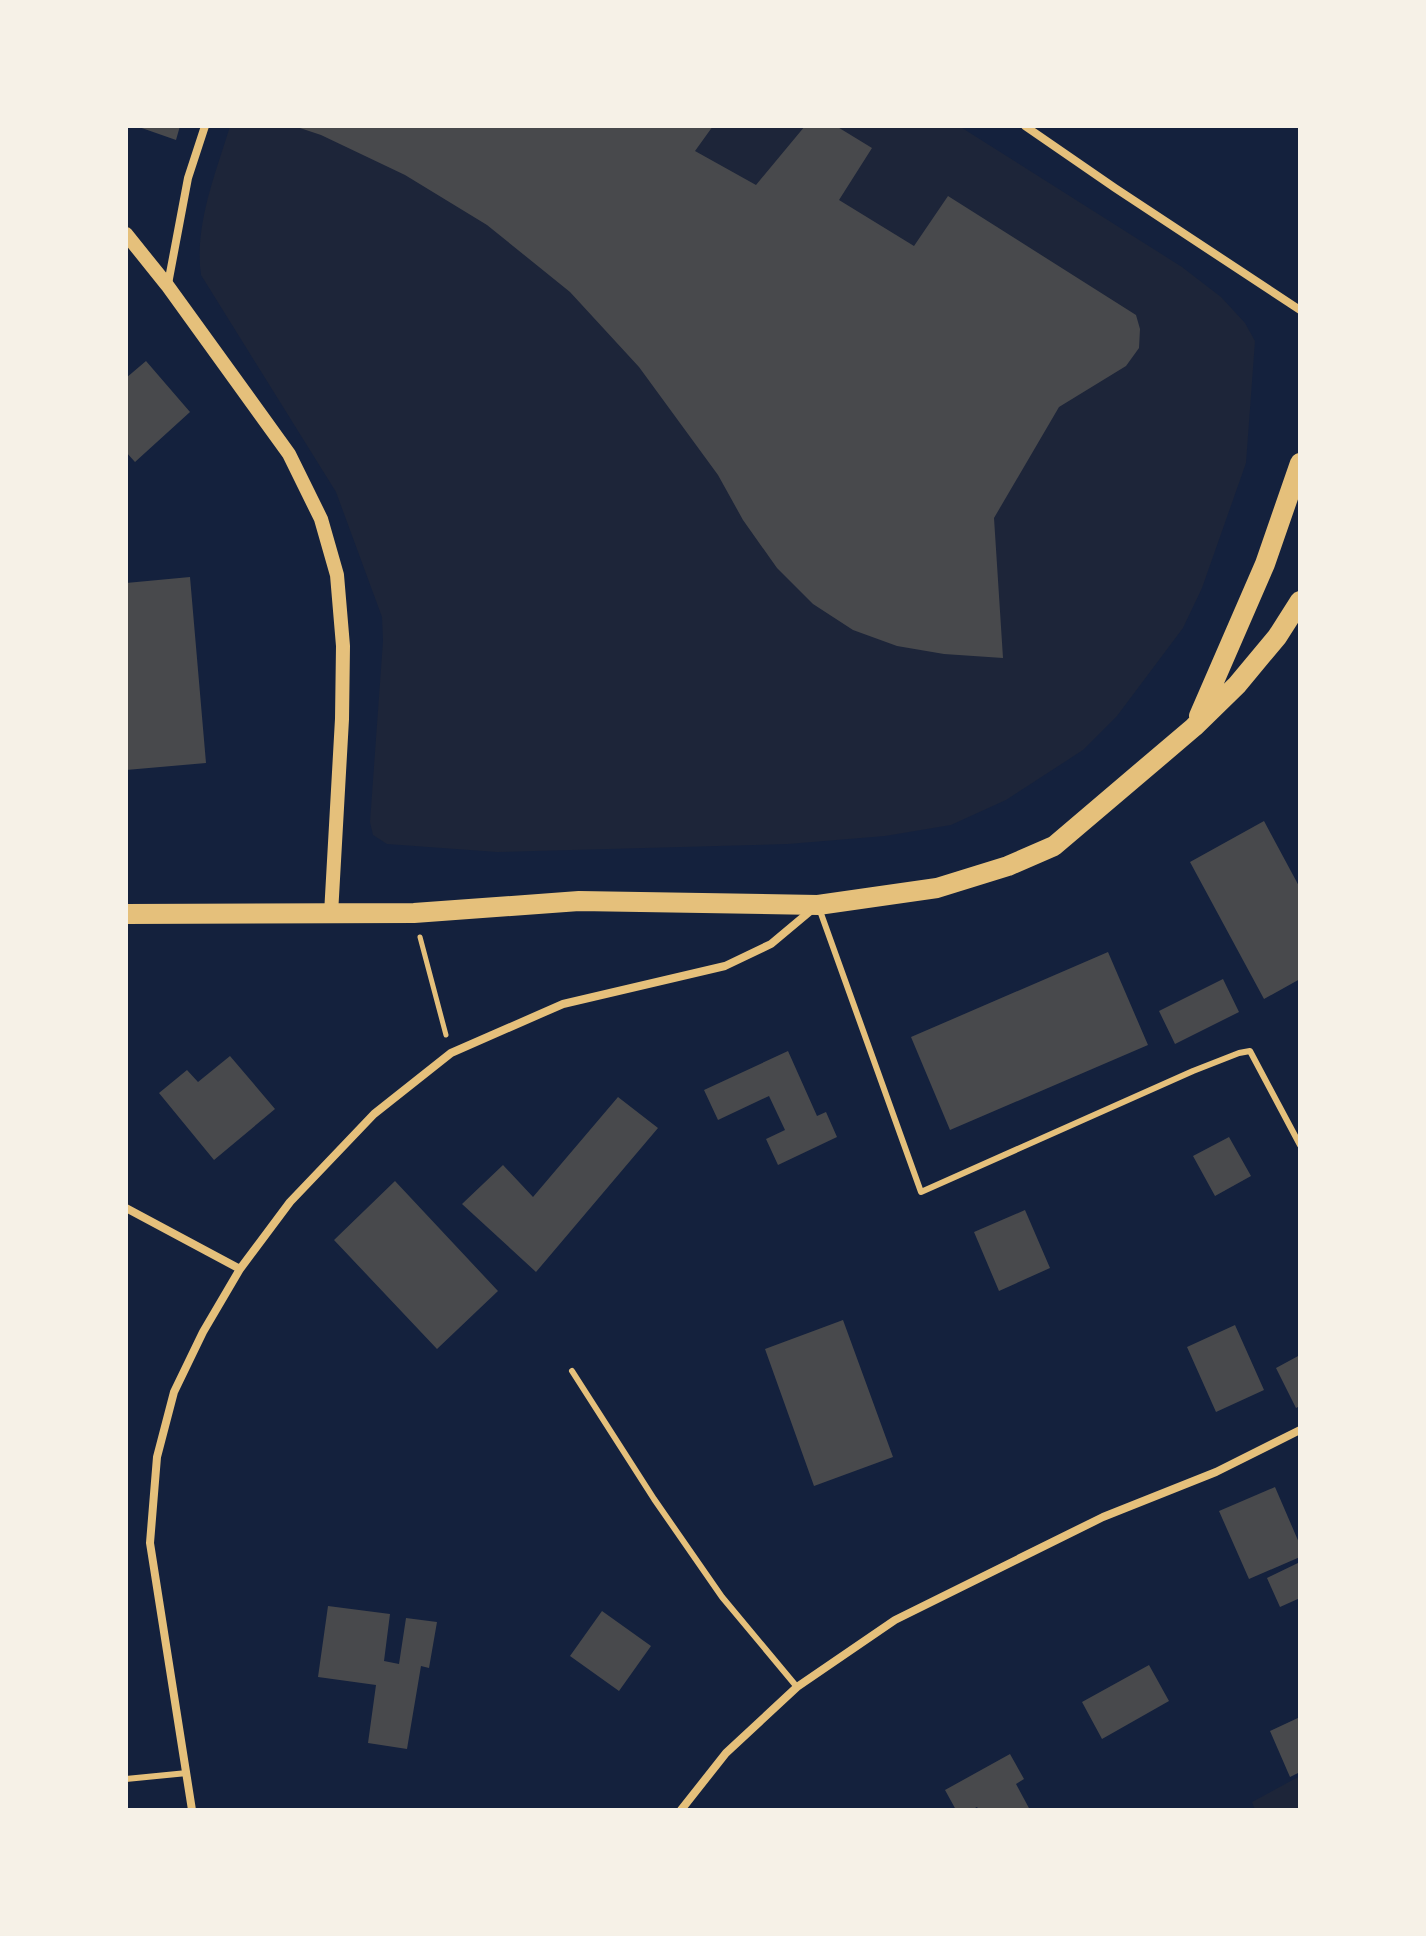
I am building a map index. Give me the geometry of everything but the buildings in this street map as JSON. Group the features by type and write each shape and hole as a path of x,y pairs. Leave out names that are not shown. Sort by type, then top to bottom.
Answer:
{"main road":[{"path":"1194,727 1265,564 1300,463"},
{"path":"126,914 414,913 579,901 818,905 937,888 1008,866 1054,846 1194,727 1237,685 1277,637 1300,601"}],"street":[{"path":"167,285 188,178 205,126"},
{"path":"1025,126 1300,310"},
{"path":"126,234 167,285 289,454 321,519 337,575 343,646 331,914"},
{"path":"192,1810 150,1543 157,1457 174,1392 203,1332 240,1269 290,1202 374,1114 451,1053 563,1004 725,966 771,944 818,905"},
{"path":"126,1208 240,1269"},
{"path":"681,1810 726,1753 797,1687 895,1620 1103,1517 1216,1472 1300,1430"}],"lane":[{"path":"818,905 921,1192 1193,1071 1250,1051 1300,1145"},
{"path":"572,1371 654,1499 722,1597 797,1687"},
{"path":"126,1779 187,1773"}],"path":[{"path":"414,913 451,1053"}],"shaded area":[{"path":"230,126 959,126 1182,267 1221,297 1245,323 1255,341 1246,463 1202,588 1183,628 1117,716 1083,750 1006,800 951,825 885,836 788,844 497,852 387,844 373,835 370,822 383,641 382,617 336,492 201,275 203,218"},
{"path":"1300,1776 1300,1810 1255,1810 1252,1802"}]}
